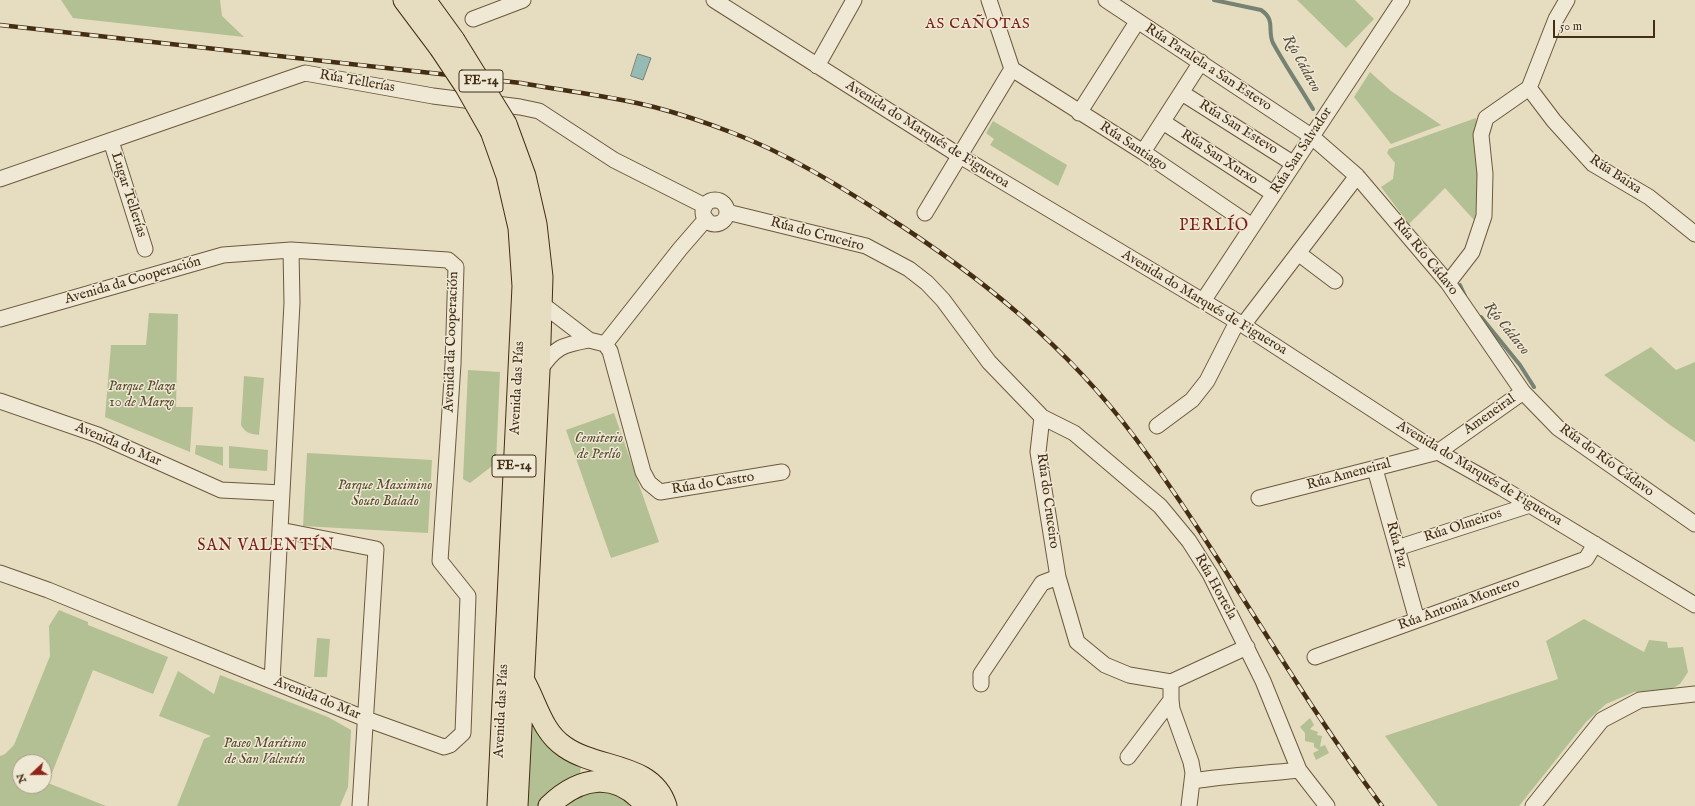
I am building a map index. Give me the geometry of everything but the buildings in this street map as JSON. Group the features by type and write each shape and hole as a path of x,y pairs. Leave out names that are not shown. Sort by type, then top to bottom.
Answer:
{"highway":[{"name":"Avenida das Pías","path":"404,0 447,44"},
{"name":"Avenida das Pías","path":"425,0 447,44 499,127 525,176 536,224 542,277 539,371 516,806"},
{"name":"Avenida das Pías","path":"498,806 523,286 519,228 507,176 499,127"},
{"path":"523,679 533,696 540,716 551,735 566,748 588,758 638,774 653,783 663,797 666,806"},
{"path":"493,806 499,772"},
{"path":"549,806 561,794 584,783 606,780 622,786 637,795 646,806"}],"street":[{"path":"473,19 523,0"},
{"name":"Avenida do Marqués de Figueroa","path":"714,0 960,156 1240,323 1438,452 1530,505 1695,605"},
{"path":"817,66 854,0"},
{"path":"925,213 1012,69 989,0"},
{"name":"Rúa Paralela a San Estevo","path":"1106,0 1311,136"},
{"name":"Rúa San Salvador","path":"1203,301 1401,0"},
{"path":"1448,283 1472,252 1484,216 1485,174 1481,135 1486,118 1529,88 1556,19 1567,0"},
{"path":"1079,112 1137,22"},
{"path":"1143,152 1201,62"},
{"name":"Rúa Santiago","path":"1012,69 1143,152 1252,226"},
{"name":"Rúa Tellerías","path":"0,179 305,73 433,96 520,106 539,111 614,160 705,213"},
{"name":"Rúa Baixa","path":"1529,88 1554,121 1594,164 1649,197 1695,234"},
{"name":"Rúa San Estevo","path":"1182,93 1294,164"},
{"name":"Rúa San Xurxo","path":"1163,122 1274,194"},
{"name":"Rúa Río Cádavo","path":"1311,136 1357,176 1448,283 1523,392"},
{"name":"Lugar Tellerías","path":"110,141 146,249"},
{"path":"1157,426 1192,400 1207,381 1240,323 1298,253 1357,176"},
{"name":"Rúa do Cruceiro","path":"705,213 712,223 720,223 725,219 727,212 866,246 909,269 927,283 943,300 989,362 1042,417 1038,452 1058,577 1077,642 1105,665 1129,675 1171,682"},
{"path":"539,371 550,355 559,348 568,344 589,340 606,344 680,249 705,213"},
{"path":"272,681 292,303 291,250"},
{"name":"Avenida da Cooperación","path":"0,319 223,255 291,250 448,260 456,267 454,358 440,561"},
{"path":"1298,253 1335,281"},
{"path":"542,304 589,340"},
{"name":"Rúa do Castro","path":"606,344 613,358 643,472 649,483 660,492 782,472"},
{"name":"Ameneiral","path":"1438,452 1523,392"},
{"name":"Rúa do Río Cádavo","path":"1523,392 1558,428 1695,524"},
{"name":"Avenida do Mar","path":"0,401 98,435 221,490 282,493"},
{"name":"Rúa Hortela","path":"1042,417 1074,434 1160,506 1189,541 1210,574 1247,647 1263,681 1299,770 1327,806"},
{"name":"Rúa Ameneiral","path":"1259,498 1438,452"},
{"name":"Rúa Paz","path":"1375,469 1417,620"},
{"name":"Rúa Olmeiros","path":"1397,548 1530,505"},
{"path":"280,530 376,549 366,719 359,805"},
{"name":"Rúa Antonia Montero","path":"1315,657 1586,559 1595,544"},
{"name":"Avenida do Mar","path":"0,573 48,590 366,719 444,747 450,745 463,733 468,596 440,561"},
{"path":"981,684 981,674 1042,583 1058,577"},
{"path":"1189,806 1193,781 1191,762 1172,709 1171,682 1247,647"},
{"path":"1533,806 1602,720 1640,700 1695,694"},
{"path":"1128,757 1171,700"},
{"path":"1193,781 1217,777 1299,770"}],"green space":[{"path":"61,0 220,0 222,16 244,37 73,18"},
{"path":"1297,0 1355,0 1374,19 1346,48"},
{"path":"1370,72 1391,91 1441,125 1391,144 1354,97"},
{"path":"1476,118 1480,196 1474,220 1445,188 1409,224 1381,187 1393,179 1395,163 1387,153 1389,149"},
{"path":"993,121 1067,165 1058,186 990,145 994,139 986,133"},
{"name":"Parque Plaza 10 de Marzo","path":"149,313 178,314 176,407 193,407 190,452 105,417 111,345 146,345"},
{"path":"1651,347 1676,370 1695,362 1695,442 1604,375"},
{"path":"468,370 500,372 496,463 470,483 463,479"},
{"path":"244,376 264,378 259,435 248,433 241,425"},
{"name":"Cemiterio de Perlío","path":"614,413 659,542 611,558 566,430"},
{"path":"196,445 223,447 223,466 195,454"},
{"path":"229,446 268,450 267,471 229,468"},
{"name":"Parque Maximino Souto Balado","path":"307,453 432,460 428,533 303,526"},
{"path":"59,610 88,622 88,625 168,657 153,694 93,670 52,773 52,754 12,754 12,794 52,794 52,785 106,806 0,806 0,756 5,754 14,745 50,656 49,626"},
{"path":"1584,619 1644,652 1649,640 1667,642 1668,648 1683,647 1688,672 1680,684 1669,690 1634,692 1606,704 1586,722 1519,806 1438,806 1385,736 1558,679 1546,641"},
{"path":"317,638 330,639 327,677 314,677"},
{"name":"Paseo Marítimo de San Valentín","path":"178,671 214,694 220,675 328,717 351,730 348,787 340,806 177,806 204,739 211,736 159,716"},
{"path":"1310,718 1314,725 1310,729 1318,732 1317,735 1322,736 1320,747 1325,745 1329,753 1316,760 1313,753 1319,750 1314,747 1314,743 1305,741 1305,733 1300,727"},
{"path":"530,722 534,722 581,766 580,775 539,806 525,806"},
{"path":"607,789 636,806 563,806 585,792"}],"water":[{"path":"638,54 651,58 643,80 631,76"}],"waterway":[{"name":"Río Cádavo","path":"1214,0 1261,10 1266,14 1270,21 1271,38 1273,43 1313,109"},
{"name":"Río Cádavo","path":"1460,285 1465,296"},
{"name":"Río Cádavo","path":"1481,317 1520,365 1534,387"}],"railway":[{"path":"0,25 521,83 605,97 654,107 704,122 752,141 810,169 883,214 954,262 1020,315 1081,373 1136,439 1168,484 1318,716 1382,806"}],"district":[{"name":"AS CAÑOTAS","path":"978,25"},
{"name":"PERLÍO","path":"1214,227"},
{"name":"SAN VALENTÍN","path":"266,547"}]}
